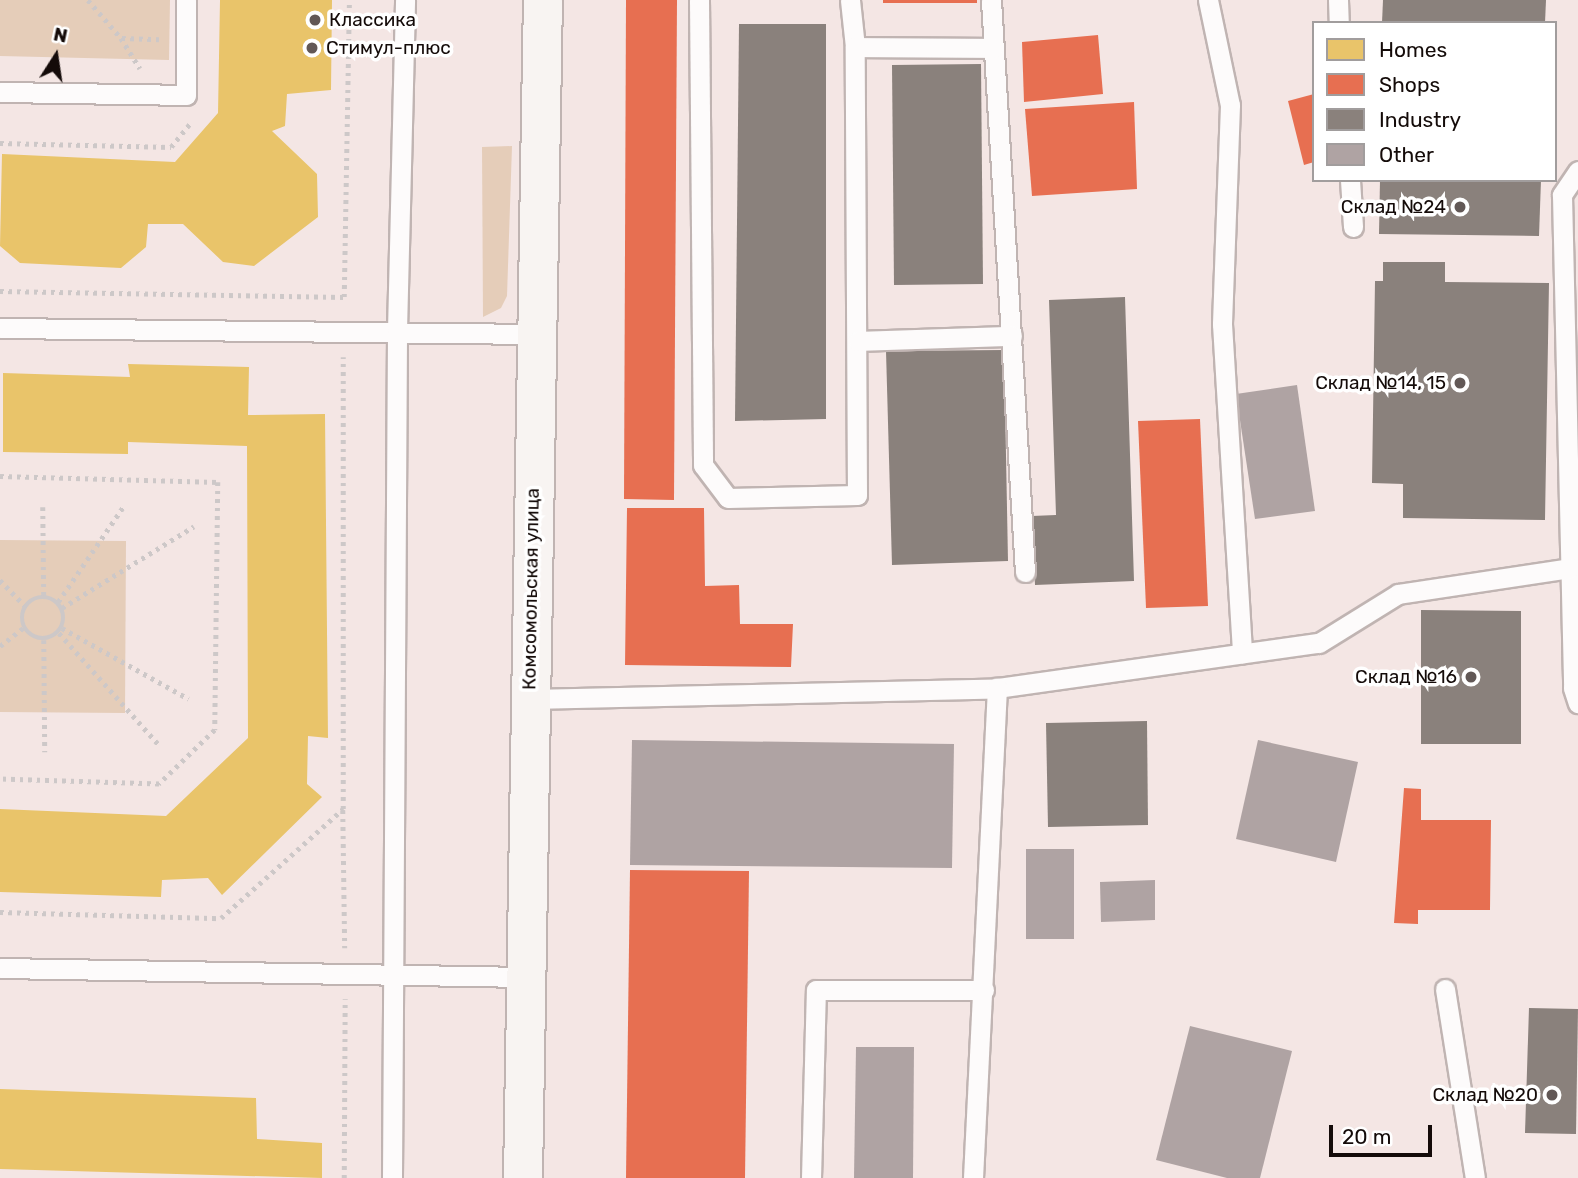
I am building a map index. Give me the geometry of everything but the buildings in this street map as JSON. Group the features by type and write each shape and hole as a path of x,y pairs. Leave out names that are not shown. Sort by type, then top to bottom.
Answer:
{"main road":[{"name":"Комсомольская улица","path":"523,1178 524,977 543,0"}],"lane":[{"path":"0,92 186,95 186,0"},
{"path":"392,1178 397,330 405,0"},
{"path":"699,0 703,466 728,498 856,495 858,341 855,47 850,0"},
{"path":"991,0 1025,572"},
{"path":"1208,0 1230,105 1222,324 1242,653"},
{"path":"1338,0 1339,21"},
{"path":"855,47 993,48"},
{"path":"1578,171 1562,195 1573,688 1578,703"},
{"path":"1350,182 1353,227"},
{"path":"0,328 397,330 536,334"},
{"path":"858,341 1012,336"},
{"path":"529,699 997,688 1319,643 1398,594 1570,568"},
{"path":"973,1178 997,688"},
{"path":"0,968 524,977"},
{"path":"1445,989 1475,1178"},
{"path":"811,1178 816,990 984,990"}],"path":[{"path":"88,0 121,38 155,95"},
{"path":"0,291 344,297 349,0"},
{"path":"121,38 186,40"},
{"path":"329,352 343,353 344,1178"},
{"path":"0,477 218,482 215,730 159,784 0,779"},
{"path":"43,507 44,597"},
{"path":"58,602 123,507"},
{"path":"62,608 194,526"},
{"path":"0,580 26,607 24,627 32,637 44,640 59,634 62,628 62,608 58,602 44,597 26,607"},
{"path":"0,646 24,627"},
{"path":"62,628 189,699"},
{"path":"59,634 160,746"},
{"path":"44,640 45,752"},
{"path":"0,912 221,918 343,809"}],"shaded area":[{"path":"0,0 170,0 169,60 0,56"},
{"path":"512,146 507,296 501,308 483,317 482,147"},
{"path":"0,540 126,541 125,713 0,712"}],"place":[{"name":"Классика","path":"315,20"},
{"name":"Стимул-плюс","path":"312,48"},
{"name":"Склад №24","path":"1460,207"},
{"name":"Склад №14, 15","path":"1460,383"},
{"name":"Склад №16","path":"1471,677"},
{"name":"Склад №20","path":"1552,1095"}]}
